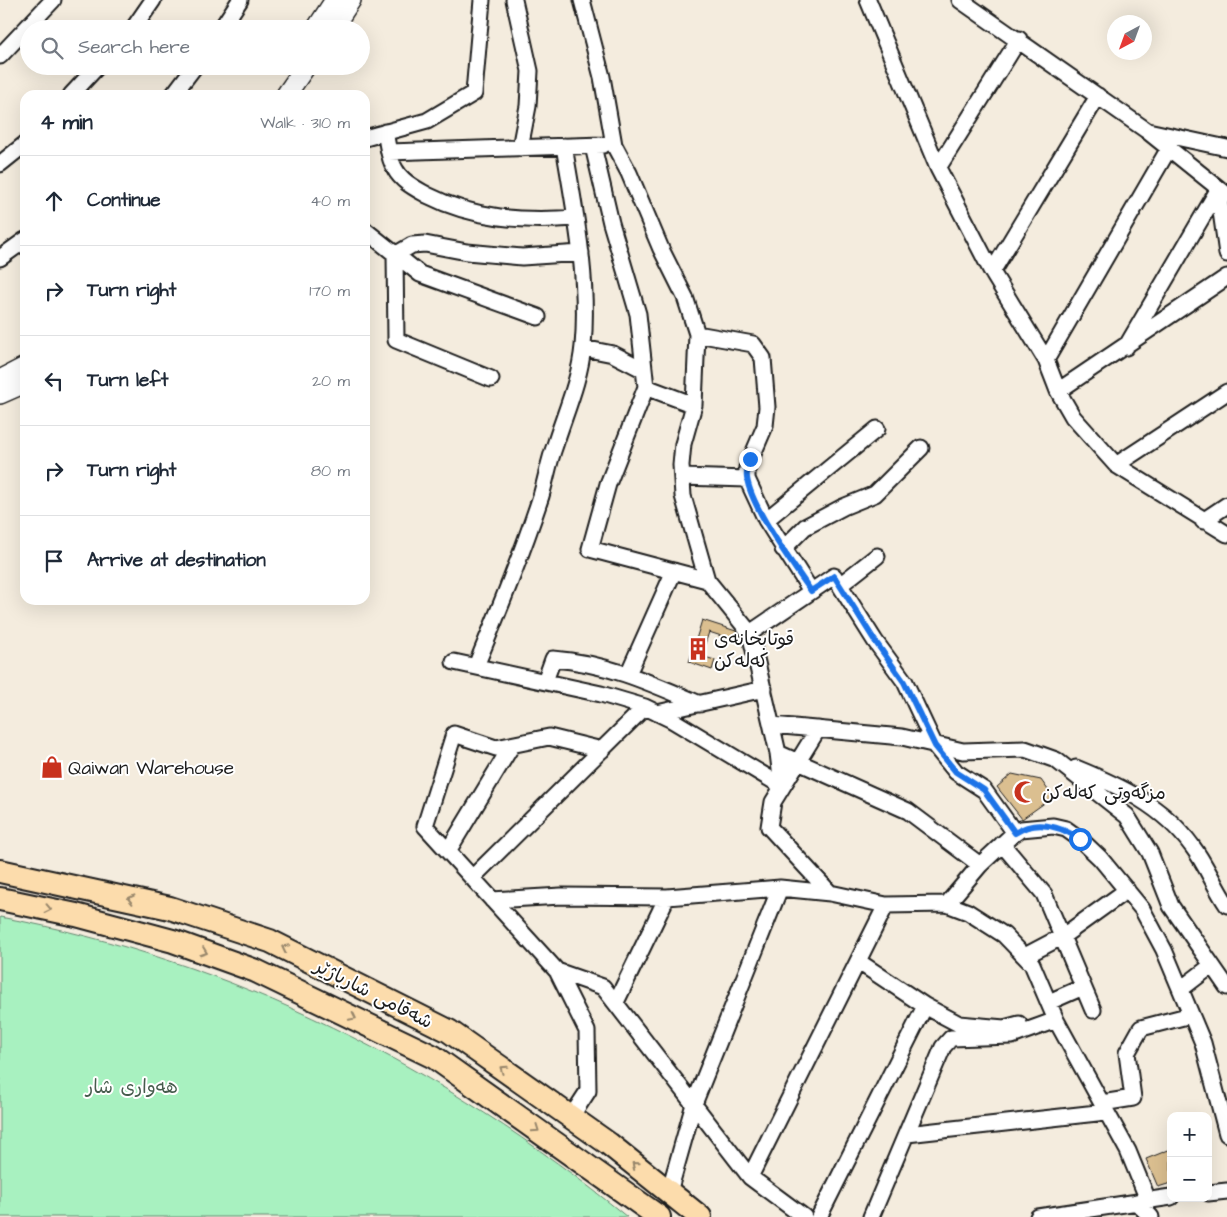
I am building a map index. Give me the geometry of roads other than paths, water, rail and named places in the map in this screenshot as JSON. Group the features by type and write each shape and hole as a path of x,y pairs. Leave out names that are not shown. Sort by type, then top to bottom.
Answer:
{"main road":[{"name":"شەقامی شارباژێر","path":"0,871 170,908 270,941 449,1031 570,1117 700,1217"},
{"name":"شەقامی شارباژێر","path":"0,899 76,915 173,941 256,970 434,1057 638,1200 659,1217"},
{"path":"638,1200 662,1186"}],"street":[{"path":"34,20 53,0"},
{"path":"139,20 153,0"},
{"path":"227,20 240,0"},
{"path":"370,136 427,121 474,93 482,0"},
{"path":"514,0 530,71 528,106 520,148"},
{"path":"582,0 602,76 614,145 629,173 661,249 685,297 697,334 694,404 683,444 682,477 684,503 707,580 750,633 778,753 782,786"},
{"path":"868,0 938,168 992,272 1046,360 1058,392 1072,417 1116,465 1227,534"},
{"path":"960,0 1019,39 1146,130 1168,150 1223,193 1227,254"},
{"path":"325,20 341,3"},
{"path":"335,20 341,3"},
{"path":"0,56 20,35"},
{"path":"938,168 1019,39"},
{"path":"76,90 90,75"},
{"path":"176,90 188,75"},
{"path":"274,90 285,75"},
{"path":"289,90 300,75"},
{"path":"992,272 1098,96"},
{"path":"1146,130 1227,148"},
{"path":"385,132 391,162 402,179 414,188 456,208 488,216 533,220 576,218"},
{"path":"389,152 614,145"},
{"path":"476,666 519,561 554,445 571,401 583,348 584,294 576,218 564,146"},
{"path":"593,146 611,223 638,314 646,387 608,484 590,549 707,580"},
{"path":"0,164 20,148"},
{"path":"1046,360 1168,150"},
{"path":"1126,347 1223,193"},
{"path":"370,234 409,266 435,281 538,317"},
{"path":"0,258 20,244"},
{"path":"395,255 412,245 425,244 474,253 522,257 580,253"},
{"path":"395,255 396,340 491,379"},
{"path":"1058,392 1227,277"},
{"path":"697,334 754,344 764,358 768,407 765,426 747,468 747,479 766,520 783,550 811,591"},
{"path":"583,348 613,354 644,370"},
{"path":"0,380 20,369"},
{"path":"0,394 20,385"},
{"path":"646,387 694,404"},
{"path":"1116,465 1227,392"},
{"path":"766,520 877,428"},
{"path":"783,550 805,527 843,507 875,494 921,448"},
{"path":"682,477 747,479"},
{"path":"1203,520 1227,505"},
{"path":"840,585 878,556"},
{"path":"628,674 674,571"},
{"path":"750,633 834,576 875,641 904,682 935,746 956,772 984,790 1015,833"},
{"path":"545,681 552,659 583,661 628,674 700,704"},
{"path":"454,662 545,681 651,710 782,786"},
{"path":"472,878 602,750 651,710 700,704 764,689"},
{"path":"772,725 902,737 963,751 1025,749 1056,760 1114,783 1164,816 1192,846 1227,905"},
{"path":"818,729 773,802 768,827 830,893"},
{"path":"570,1117 588,1091 587,1031 556,971 425,826 454,734 496,748 549,737 602,750"},
{"path":"448,851 512,745"},
{"path":"778,753 908,811 980,865"},
{"path":"1056,760 1127,816 1150,854 1171,906 1227,987"},
{"path":"947,904 980,865 1021,829 1053,826 1066,830 1100,858 1142,909 1181,988 1203,1043 1222,1097 1227,1134"},
{"path":"1002,844 1044,894 1093,1010"},
{"path":"492,900 561,896 667,897 780,888 830,893 886,905 947,904 976,916 1004,935 1026,955 1038,975 1053,1011 1128,1151 1142,1201 1151,1217"},
{"path":"662,1186 780,888"},
{"path":"1026,955 1063,936 1127,890"},
{"path":"616,1002 667,897"},
{"path":"750,1177 886,905"},
{"path":"859,962 925,1006 959,1024 1004,1028 1053,1011"},
{"path":"1181,988 1211,966"},
{"path":"556,971 603,986 750,1177 804,1217"},
{"path":"871,1217 943,1047 951,1038 1012,1036 1053,1011 1084,987"},
{"path":"819,1217 925,1006"},
{"path":"907,1134 1104,1107 1133,1098 1128,1053 1141,1028 1192,1015"},
{"path":"1212,1193 1227,1191"},
{"path":"1038,1217 1066,1215 1167,1198"}],"place":[{"name":"قوتابخانەی کەلەکن","path":"698,649"},
{"name":"Qaiwan Warehouse","path":"52,767"},
{"name":"مزگەوتی کەلەکن","path":"1025,792"}],"park label":[{"name":"هەواری شار","path":"132,1086"}]}
